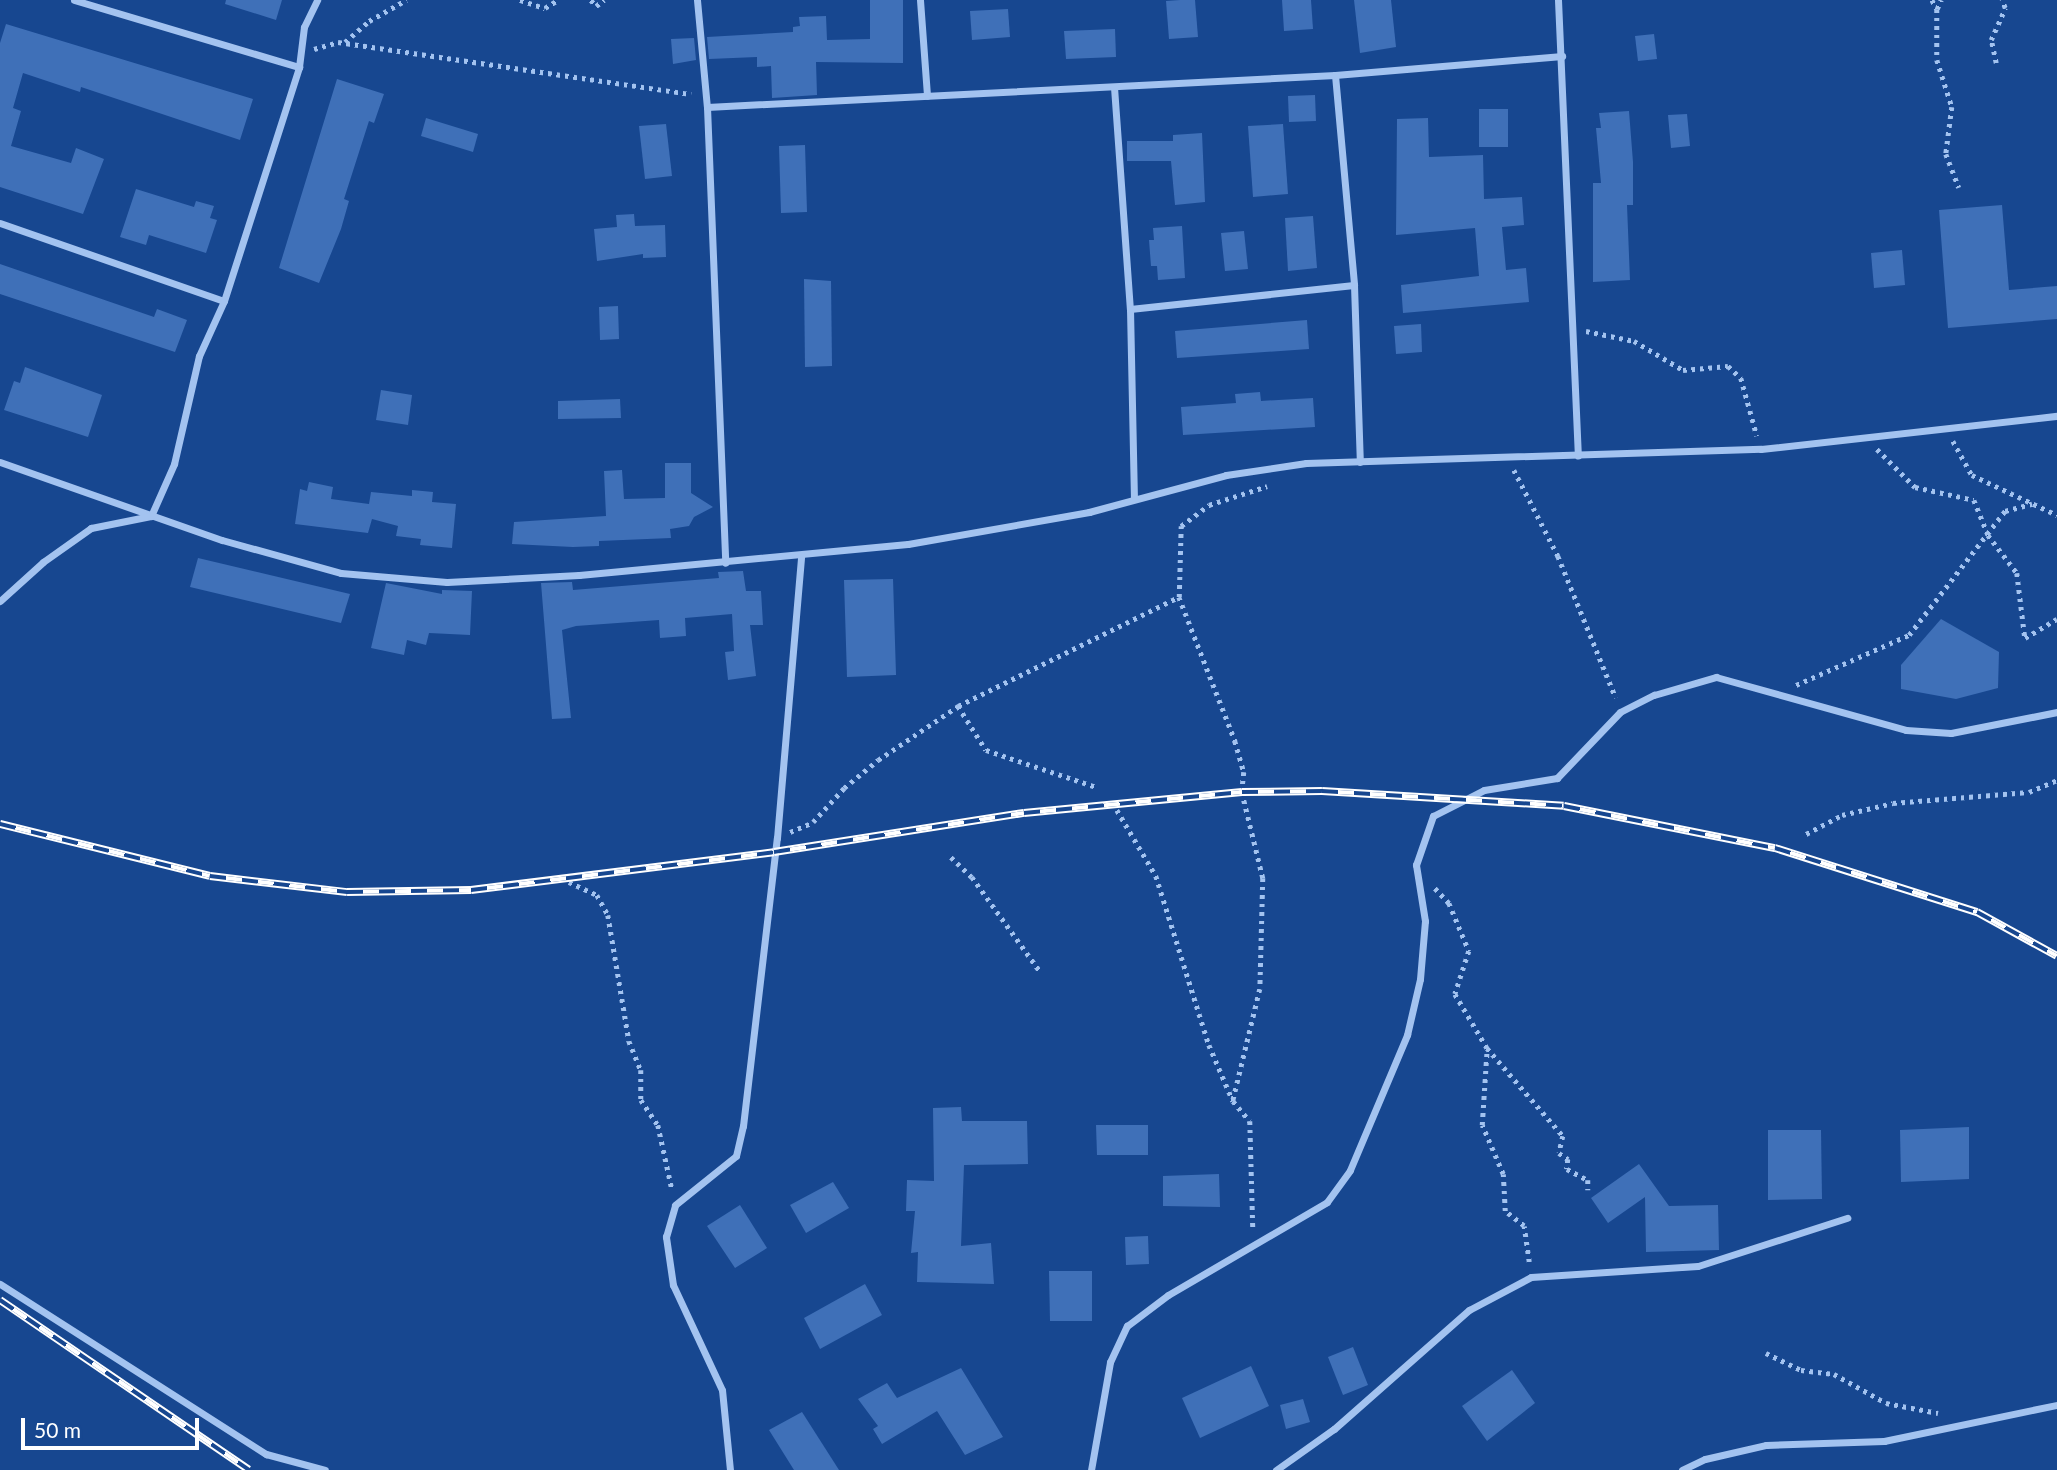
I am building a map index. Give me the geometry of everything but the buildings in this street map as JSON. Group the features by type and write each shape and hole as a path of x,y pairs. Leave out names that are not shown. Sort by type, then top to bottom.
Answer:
{"street":[{"path":"74,0 299,67"},
{"path":"152,516 174,464 199,356 224,301 299,67 304,27 317,0"},
{"path":"697,0 707,107 725,563"},
{"path":"920,0 927,96"},
{"path":"1558,0 1575,329 1578,456"},
{"path":"707,107 1335,75 1562,56"},
{"path":"1335,75 1354,285 1360,462"},
{"path":"1114,87 1130,309 1134,498"},
{"path":"0,223 224,301"},
{"path":"1130,309 1354,285"},
{"path":"0,462 152,516 341,573 447,582 801,556 1019,526 1226,475 1306,463 1511,459 1760,449 2057,416"},
{"path":"0,601 43,562 91,528 152,516"},
{"path":"730,1470 722,1390 673,1286 666,1237 675,1205 736,1156 749,1095 777,838 801,556"},
{"path":"1091,1470 1110,1362 1127,1326 1168,1295 1327,1202 1350,1170 1407,1035 1420,979 1424,921 1416,865 1433,816 1446,805 1484,790 1557,778 1620,712 1654,695 1716,677 1773,696 1906,730 1951,733 2057,712"},
{"path":"1276,1470 1334,1430 1469,1310 1531,1277 1698,1266 1847,1218"},
{"path":"0,1284 266,1454 325,1470"},
{"path":"1682,1470 1766,1445 1884,1441 2057,1405"}],"path":[{"path":"344,43 369,21 406,0"},
{"path":"520,0 545,8 558,0"},
{"path":"591,0 596,6 604,0"},
{"path":"1933,0 1937,9"},
{"path":"1941,0 1937,9 1937,60 1952,107 1947,154 1959,188"},
{"path":"1996,63 1991,40 2005,8 2002,0"},
{"path":"301,53 344,43 518,71 603,78 641,90 687,92 707,107"},
{"path":"1575,329 1634,341 1683,370 1728,366 1741,378 1760,449"},
{"path":"1946,428 1972,475 2057,515"},
{"path":"1867,439 1915,487 1974,500 1988,535 2017,573 2025,638 2057,619"},
{"path":"1511,459 1520,489 1558,556 1620,712"},
{"path":"1233,1101 1260,989 1263,878 1242,792 1244,772 1236,741 1179,597 1181,526 1209,505 1273,484"},
{"path":"1773,696 1909,635 2005,511 2032,504"},
{"path":"777,838 813,822 861,774 958,706 1179,597"},
{"path":"958,706 986,750 1096,787"},
{"path":"1806,834 1842,815 1893,803 2029,792 2057,780"},
{"path":"1117,810 1156,876 1209,1045 1233,1101 1250,1121 1252,1247"},
{"path":"951,857 972,877 1040,970"},
{"path":"1416,865 1449,903 1469,951 1455,994 1487,1048 1563,1136 1559,1153 1568,1159 1567,1169 1588,1180 1588,1190"},
{"path":"569,882 597,895 608,915 629,1041 641,1070 641,1100 658,1125 675,1205"},
{"path":"1487,1048 1482,1125 1503,1174 1505,1210 1524,1226 1531,1277"},
{"path":"1766,1353 1801,1370 1834,1374 1886,1403 1947,1415"}],"railway":[{"path":"0,824 210,876 347,892 471,890 774,852 1024,813 1242,792 1322,791 1564,806 1775,848 1977,912 2057,956"},
{"path":"0,1300 249,1470"}]}
